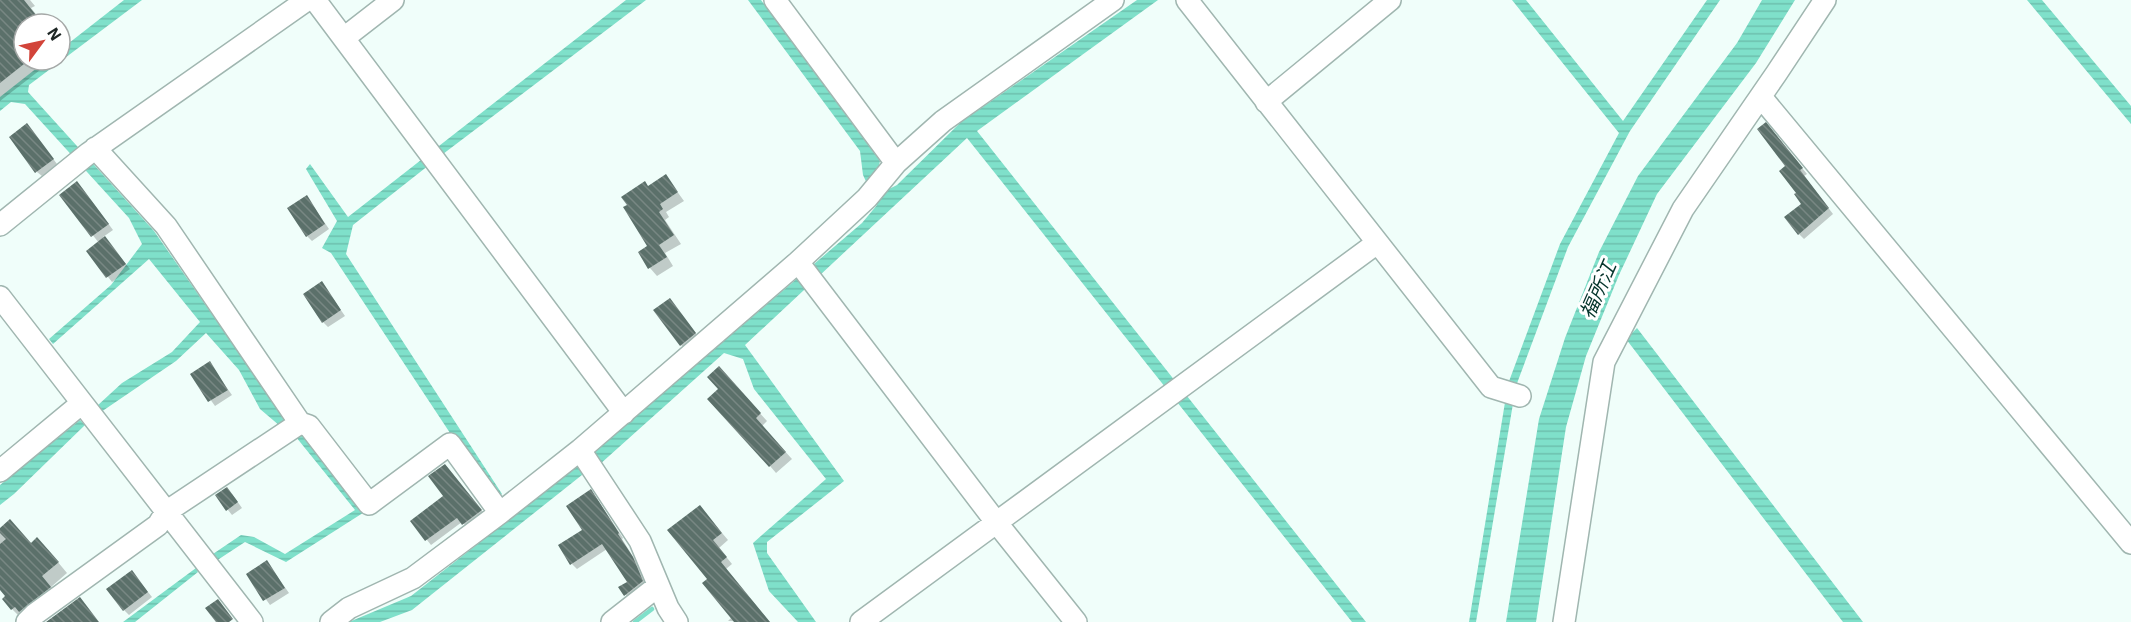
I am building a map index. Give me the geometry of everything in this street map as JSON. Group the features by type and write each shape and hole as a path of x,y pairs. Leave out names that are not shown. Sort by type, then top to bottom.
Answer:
{"street":[{"path":"0,225 87,155 307,0"},
{"path":"315,0 624,413"},
{"path":"344,38 393,0"},
{"path":"775,0 890,171"},
{"path":"331,622 349,608 413,578 580,450 798,262 867,198 890,171 943,121 1113,0"},
{"path":"1187,0 1491,387 1520,396"},
{"path":"1266,102 1390,0"},
{"path":"1564,622 1604,362 1683,209 1825,0"},
{"path":"1761,97 2131,543"},
{"path":"87,155 166,226 300,423 309,426 369,504 450,444 500,513"},
{"path":"861,622 1377,243"},
{"path":"798,262 996,522 1076,622"},
{"path":"0,297 252,622"},
{"path":"0,471 82,403"},
{"path":"27,622 158,525 166,512 300,423"},
{"path":"580,450 640,541 668,608 677,622"},
{"path":"612,622 658,586"}],"water":[{"path":"124,0 142,0 72,53 72,41"},
{"path":"626,0 646,0 353,225 346,254 502,494 498,498 454,439 331,253 322,248 337,221 306,169 310,164 348,217"},
{"path":"748,0 761,0 880,161 877,175 887,190 897,185 961,122 1137,0 1158,0 977,131 1366,622 1352,622 967,138 745,345 844,481 767,542 767,553 816,622 798,622 769,591 753,543 826,479 754,389 743,359 724,353 599,465 593,458 594,452 862,223 877,205 863,175 860,151"},
{"path":"1512,0 1526,0 1623,121 1707,0 1720,0 1630,131 1568,247 1516,386 1476,622 1469,622 1508,384 1560,244 1619,133"},
{"name":"福所江","path":"1762,0 1795,0 1756,63 1657,194 1619,275 1586,356 1566,427 1536,622 1506,622 1539,419 1565,338 1599,252 1638,176 1737,43"},
{"path":"2027,0 2042,0 2131,106 2131,124"},
{"path":"32,72 46,72 29,85 28,92 154,231 288,423 280,426 260,409 239,370 206,333 176,361 101,412 97,406 122,383 172,352 200,322 149,259 53,344 49,339 111,285 142,244 129,218 25,104 11,102 0,111 0,97"},
{"path":"1637,328 1863,622 1843,622 1626,339"},
{"path":"80,420 85,425 0,505 0,485"},
{"path":"301,433 366,511 286,562 245,542 216,561 210,556 241,535 254,537 285,554 355,510 296,437"},
{"path":"579,465 587,471 412,610 380,622 349,622 411,596"},
{"path":"196,568 198,572 135,622 123,622"}],"building":[{"path":"0,0 24,0 34,12 12,12 12,72 14,72 0,83"},
{"path":"1766,122 1803,168 1800,170 1829,208 1798,235 1784,217 1801,204 1794,194 1796,193 1779,171 1785,166 1757,129"},
{"path":"27,123 54,159 35,173 9,137"},
{"path":"666,174 678,192 660,204 663,209 659,212 674,235 659,245 667,257 648,269 638,252 647,246 623,207 627,205 621,197 645,181 648,186"},
{"path":"77,181 109,224 91,237 59,195"},
{"path":"307,195 325,224 306,237 287,208"},
{"path":"105,236 126,264 106,278 86,251"},
{"path":"322,281 341,310 322,323 303,294"},
{"path":"670,298 696,333 680,346 653,310"},
{"path":"210,361 228,390 208,402 190,374"},
{"path":"719,366 761,413 756,418 786,452 769,467 707,399 718,389 707,377"},
{"path":"445,464 482,510 462,525 457,518 425,541 410,521 443,496 428,476"},
{"path":"227,487 238,502 226,511 215,495"},
{"path":"591,489 633,557 643,581 624,596 618,587 627,582 602,544 570,565 558,545 582,530 566,506"},
{"path":"700,505 722,533 713,540 727,557 721,562 770,622 734,622 702,583 707,579 667,530"},
{"path":"10,519 31,543 37,537 59,562 42,576 51,587 19,612 15,607 11,610 2,599 5,596 0,590 0,544 6,539 0,533 0,528"},
{"path":"267,560 285,588 263,601 246,574"},
{"path":"132,570 148,592 123,611 106,589"},
{"path":"80,597 99,622 46,622"},
{"path":"218,599 233,619 229,622 216,622 205,608"}],"waterway":[{"path":"635,622 652,609"}]}
